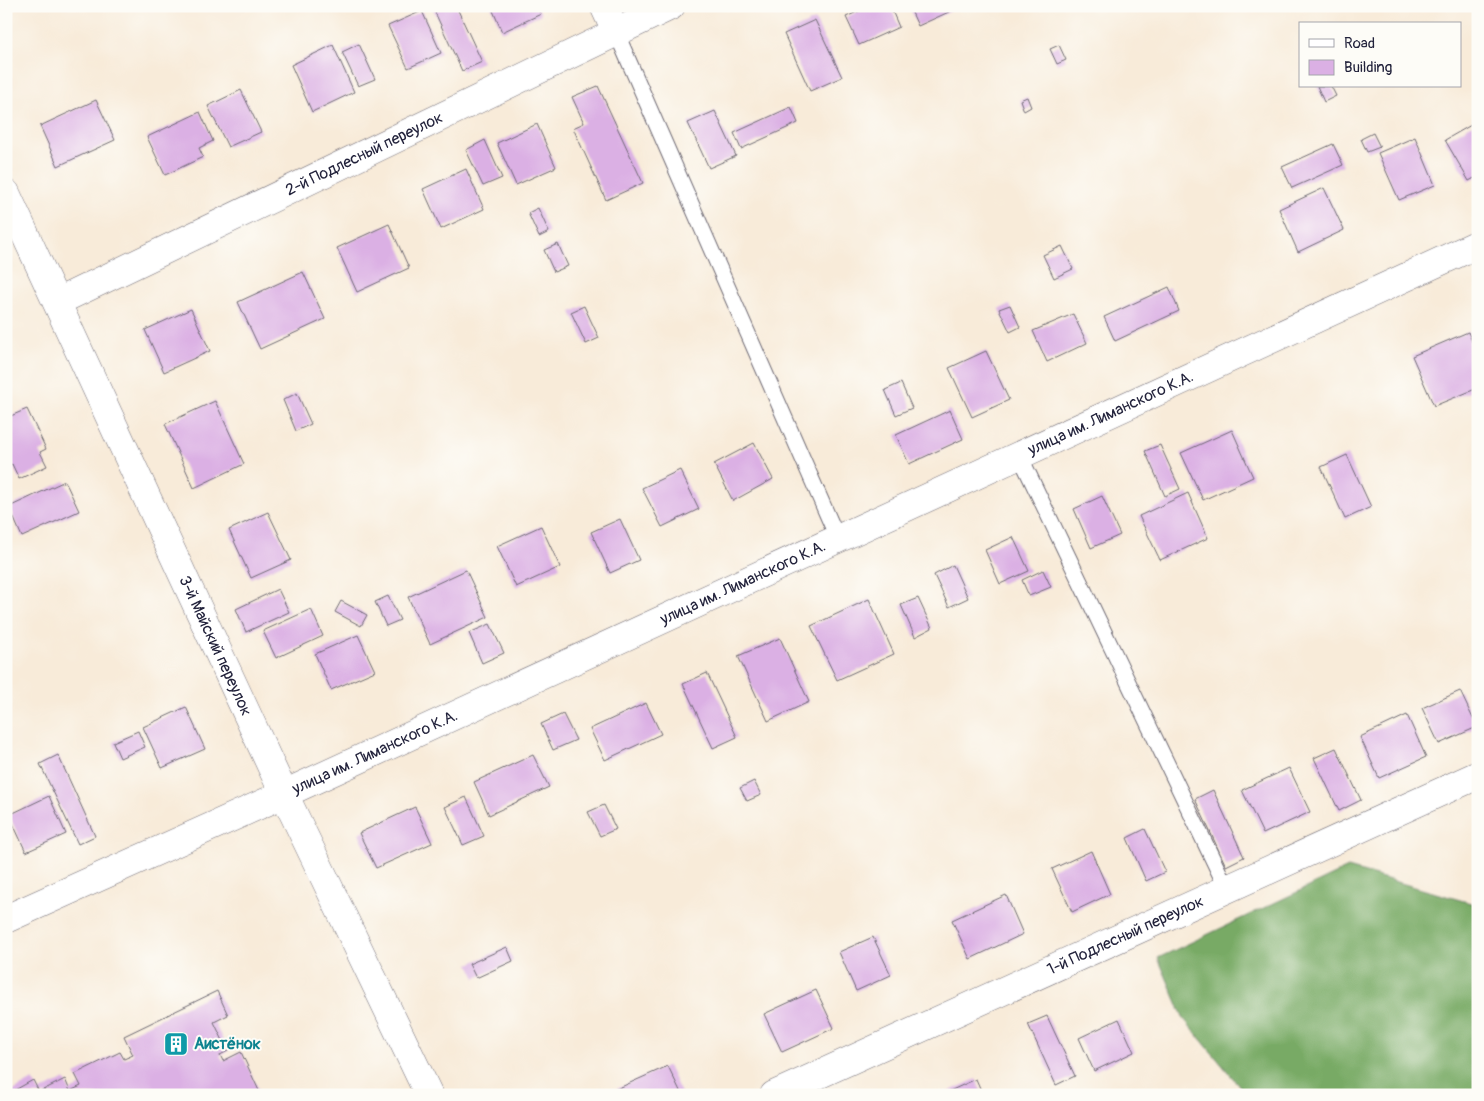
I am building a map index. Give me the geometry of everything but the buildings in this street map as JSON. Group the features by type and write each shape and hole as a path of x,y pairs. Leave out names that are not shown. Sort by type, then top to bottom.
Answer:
{"street":[{"path":"604,6 616,32"},
{"name":"2-й Подлесный переулок","path":"57,302 672,6"},
{"name":"3-й Майский переулок","path":"6,193 284,794 429,1095"},
{"name":"улица им. Лиманского К.А.","path":"6,919 284,794 838,537 1478,244"},
{"name":"1-й Подлесный переулок","path":"774,1095 1478,774"}],"lane":[{"path":"616,32 838,537"},
{"path":"1019,454 1227,888"}],"green space":[{"path":"1348,868 1478,905 1478,1095 1247,1095 1184,1019 1158,958"}],"place":[{"name":"Аистёнок","path":"176,1044"}]}
